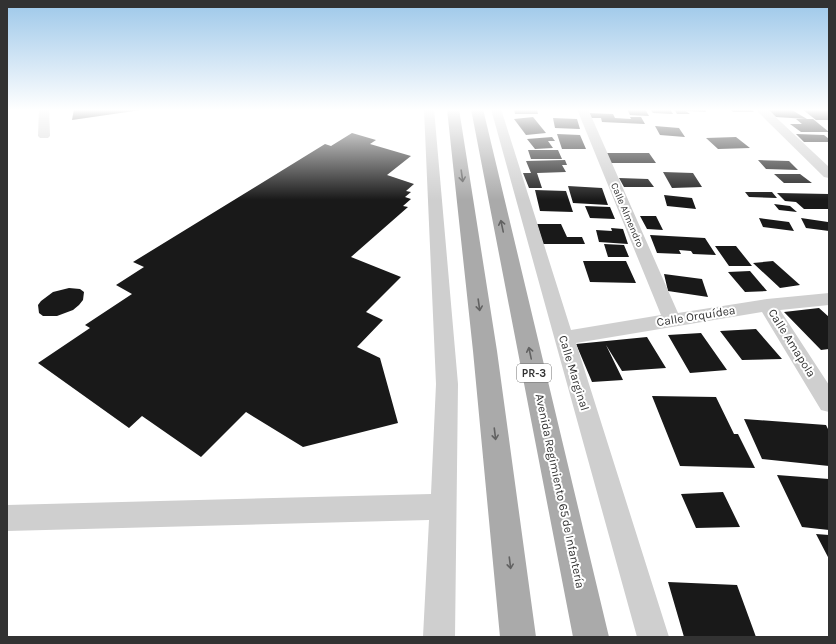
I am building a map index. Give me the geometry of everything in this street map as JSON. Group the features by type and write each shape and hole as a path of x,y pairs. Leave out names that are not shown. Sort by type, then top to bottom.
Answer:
{"main road":[{"path":"457,139 485,350 518,637"},
{"name":"Avenida Regimiento 65 de Infantería","path":"483,139 591,637"}],"street":[{"path":"431,139 446,384 439,637"},
{"name":"Calle Marginal","path":"505,139 653,637"},
{"name":"Calle Almendro","path":"594,139 672,320"},
{"path":"791,139 829,174"},
{"name":"Calle Orquídea","path":"564,338 767,305 829,299"},
{"name":"Calle Amapola","path":"767,305 829,403"},
{"path":"7,518 442,507"}],"building":[{"path":"342,139 373,139 376,140 370,144 411,156 387,175 414,184 406,191 411,192 405,197 411,199 403,206 408,207 351,257 401,277 366,312 383,320 357,347 380,358 398,423 303,447 246,412 201,457 142,416 129,428 38,363 90,328 85,325 132,294 116,285 144,267 133,262 325,144 331,146"},
{"path":"527,139 554,139 555,141 548,141 553,148 535,149"},
{"path":"559,139 582,139 586,149 562,149"},
{"path":"707,139 739,139 750,148 718,149"},
{"path":"801,139 829,139 829,142 804,142"},
{"path":"528,150 558,150 562,159 531,159"},
{"path":"605,153 649,153 656,163 611,163"},
{"path":"565,160 567,165 562,165 566,172 537,173 542,188 529,188 523,173 531,173 526,161"},
{"path":"758,160 789,161 798,170 766,169"},
{"path":"663,172 693,173 702,187 672,188"},
{"path":"774,174 800,174 812,183 784,183"},
{"path":"619,178 648,179 654,187 624,187"},
{"path":"568,186 602,188 608,205 573,203"},
{"path":"535,190 566,191 573,212 540,211"},
{"path":"745,192 772,192 777,198 749,197"},
{"path":"777,193 829,194 829,209 804,209 796,202 785,201"},
{"path":"664,195 692,198 696,209 667,206"},
{"path":"774,204 790,206 797,212 779,210"},
{"path":"585,206 610,207 615,219 590,218"},
{"path":"640,216 656,216 663,230 647,229"},
{"path":"759,218 789,222 794,231 763,227"},
{"path":"801,218 828,222 829,231 806,228"},
{"path":"537,224 561,224 567,237 582,237 585,244 543,244"},
{"path":"611,228 623,229 628,244 599,242 596,230 612,231"},
{"path":"650,235 705,238 716,255 693,254 691,251 679,250 681,254 657,253"},
{"path":"604,244 624,245 629,257 608,257"},
{"path":"715,246 736,246 752,266 729,266"},
{"path":"583,261 626,261 636,283 590,282"},
{"path":"773,261 800,285 780,288 753,263"},
{"path":"750,271 767,291 745,292 728,272"},
{"path":"664,274 702,279 708,297 668,291"},
{"path":"69,288 80,289 84,292 83,300 73,310 57,316 43,316 39,313 38,305 41,301 53,292"},
{"path":"819,308 829,317 829,349 821,350 784,312"},
{"path":"756,329 782,359 742,360 720,331"},
{"path":"701,333 727,370 690,373 668,335"},
{"path":"647,337 666,368 622,371 606,345 623,380 592,382 576,344"},
{"path":"652,396 716,397 734,434 738,434 755,468 680,466"},
{"path":"744,419 826,425 829,431 829,466 762,459"},
{"path":"777,475 829,479 829,530 802,527"},
{"path":"723,492 740,527 696,528 681,494"},
{"path":"816,534 829,535 829,559"},
{"path":"668,582 737,585 756,637 684,637"}]}
